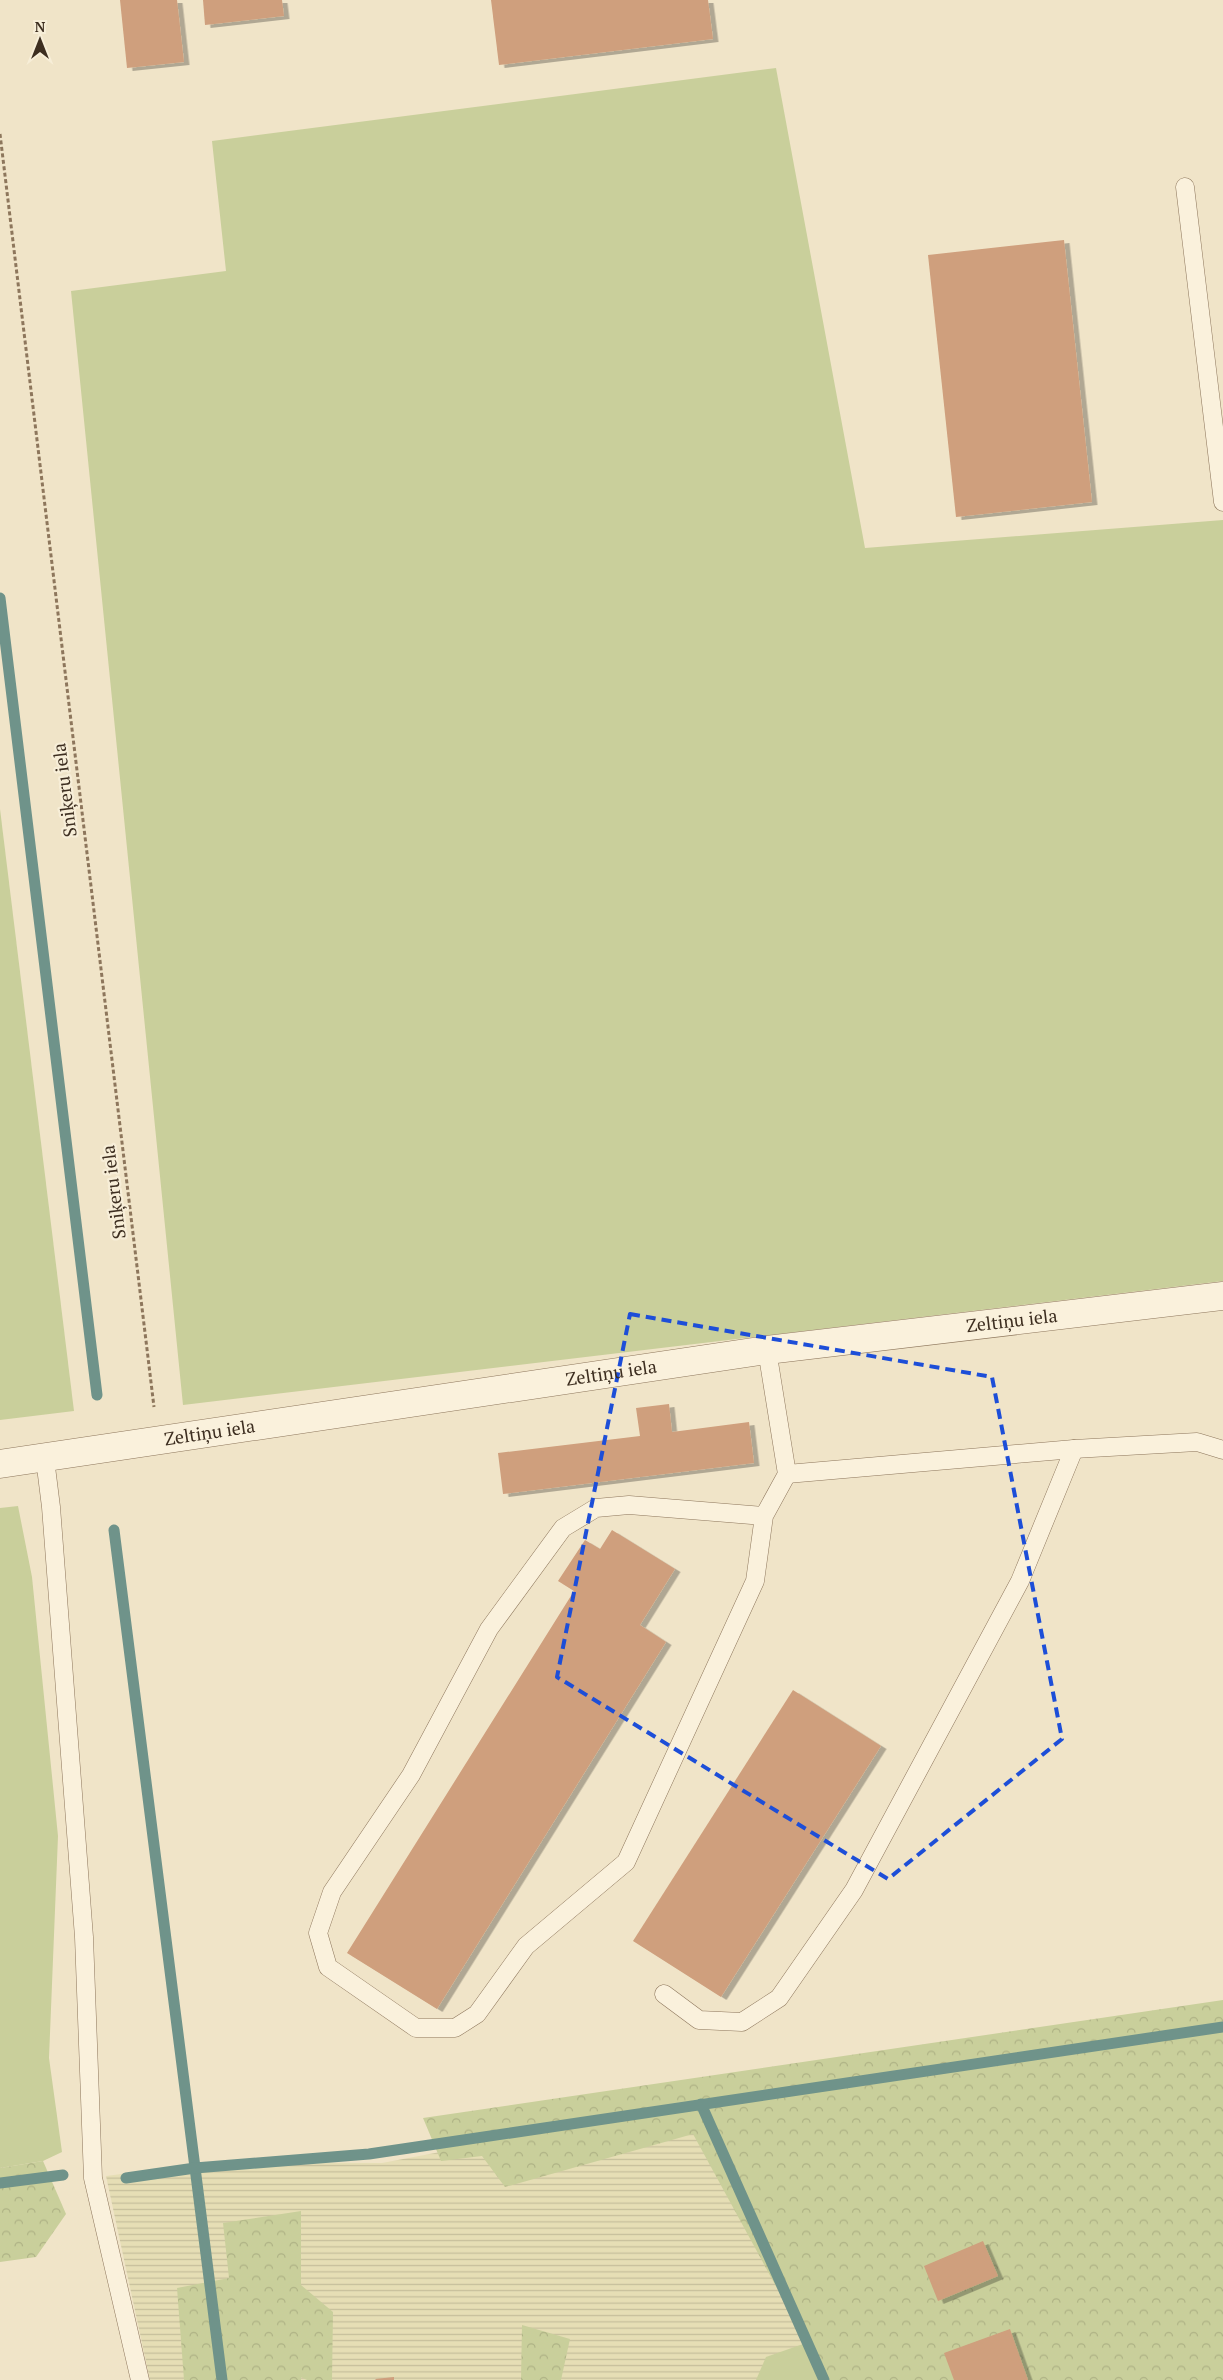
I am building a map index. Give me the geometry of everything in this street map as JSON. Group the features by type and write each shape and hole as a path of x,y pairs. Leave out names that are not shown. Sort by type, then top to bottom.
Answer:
{"street":[{"name":"Zeltiņu iela","path":"0,1464 45,1459 767,1350 1223,1296"}],"lane":[{"path":"1185,187 1223,502"},
{"path":"764,1516 629,1505 596,1508 563,1528 489,1629 411,1775 332,1892 318,1933 328,1967 416,2028 455,2028 477,2014 526,1946 626,1862 755,1581 764,1516 787,1474 767,1350"},
{"path":"787,1474 1074,1450 1197,1442 1223,1450"},
{"path":"664,1994 699,2020 742,2022 779,1998 854,1890 1020,1581 1074,1450"},
{"path":"45,1459 51,1507 84,1937 93,2178 140,2380"}],"path":[{"name":"Sniķeru iela","path":"0,134 158,1442"}],"highlighted area":[{"path":"630,1314 992,1377 1062,1739 888,1879 557,1677"}],"shaded area":[{"path":"713,2100 1223,2380 150,2380 106,2176 213,2162 382,2163"}],"green space":[{"path":"776,68 865,548 1223,520 1223,1281 183,1405 71,291 226,271 212,141"},
{"path":"0,809 74,1411 0,1420"},
{"path":"18,1506 32,1577 58,1836 49,2058 62,2152 43,2161 0,2168 0,1508"},
{"path":"1223,2000 1223,2380 827,2380 693,2134 505,2187 482,2156 441,2161 423,2118"},
{"path":"43,2161 66,2214 36,2257 0,2262 0,2168"},
{"path":"301,2211 301,2285 333,2312 332,2380 307,2380 301,2377 301,2380 184,2380 177,2288 229,2278 223,2223"},
{"path":"522,2325 570,2339 561,2380 521,2380"},
{"path":"806,2343 826,2380 756,2380 766,2357"}],"building":[{"path":"120,0 177,0 184,62 127,68"},
{"path":"203,0 282,0 284,16 205,25"},
{"path":"491,0 708,0 713,39 499,65"},
{"path":"1064,240 1092,502 956,517 928,255"},
{"path":"669,1404 672,1432 749,1422 754,1463 503,1494 498,1453 640,1436 636,1408"},
{"path":"612,1530 675,1569 640,1625 666,1642 437,2009 347,1953 574,1591 558,1581 585,1540 600,1549"},
{"path":"793,1690 881,1746 721,1997 633,1941"},
{"path":"983,2241 998,2276 938,2301 924,2266"},
{"path":"1010,2329 1028,2380 954,2380 944,2353"},
{"path":"394,2377 394,2380 375,2379"}],"waterway":[{"path":"0,598 97,1395"},
{"path":"114,1530 222,2380"},
{"path":"126,2178 195,2168 369,2154 1223,2027"},
{"path":"701,2104 824,2380"},
{"path":"0,2183 63,2175"}]}
